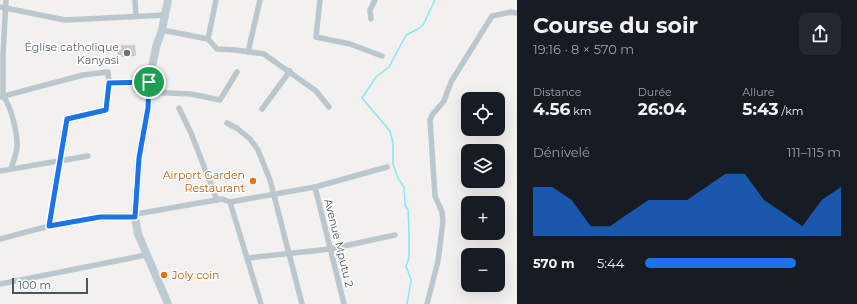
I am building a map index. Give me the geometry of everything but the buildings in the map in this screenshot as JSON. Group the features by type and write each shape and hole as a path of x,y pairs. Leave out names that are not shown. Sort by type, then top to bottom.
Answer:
{"street":[{"path":"2,97 3,7 6,0"},
{"path":"135,0 136,16"},
{"path":"168,0 166,15 156,47 149,82 148,108 139,158 136,216 138,234 146,255 164,290 168,304"},
{"path":"208,39 216,0"},
{"path":"248,52 260,0"},
{"path":"320,0 316,36 350,44 382,56"},
{"path":"371,18 370,10 374,0"},
{"path":"3,7 65,20 166,15"},
{"path":"428,304 438,261 442,221 442,212 435,196 430,120 432,115 444,100 451,82 492,16 511,12 517,13"},
{"path":"162,30 208,39 218,49 264,54 290,71 316,91 329,107"},
{"path":"262,109 290,71"},
{"path":"2,97 83,75 108,72 109,83 106,110 67,119 49,226"},
{"path":"148,92 192,94 220,100 237,72"},
{"path":"109,83 149,82"},
{"path":"2,97 8,101 17,135 17,148 11,169"},
{"path":"179,108 191,133 217,200"},
{"path":"227,123 238,129 250,139 258,150 270,180 302,304"},
{"path":"0,171 60,162 88,156"},
{"path":"0,239 49,226 100,217 136,216 222,199 230,202 273,195 315,187 387,167"},
{"name":"Avenue Mputu 2","path":"315,187 344,304"},
{"path":"230,202 261,304"},
{"path":"248,258 330,249 395,236"},
{"path":"0,284 146,255"}],"waterway":[{"path":"407,304 411,280 406,266 409,258 409,231 408,210 405,205 404,187 398,178 393,164 393,143 390,131 362,98 376,77 389,67 406,35 423,25 435,0"}],"place":[{"name":"Église catholique Kanyasi","path":"127,53"},
{"name":"Airport Garden Restaurant","path":"253,181"},
{"name":"Joly coin","path":"164,275"}],"route":[{"path":"149,82 148,108 139,158 135,217 100,217 49,226 67,119 106,110 109,83 149,82"}]}
